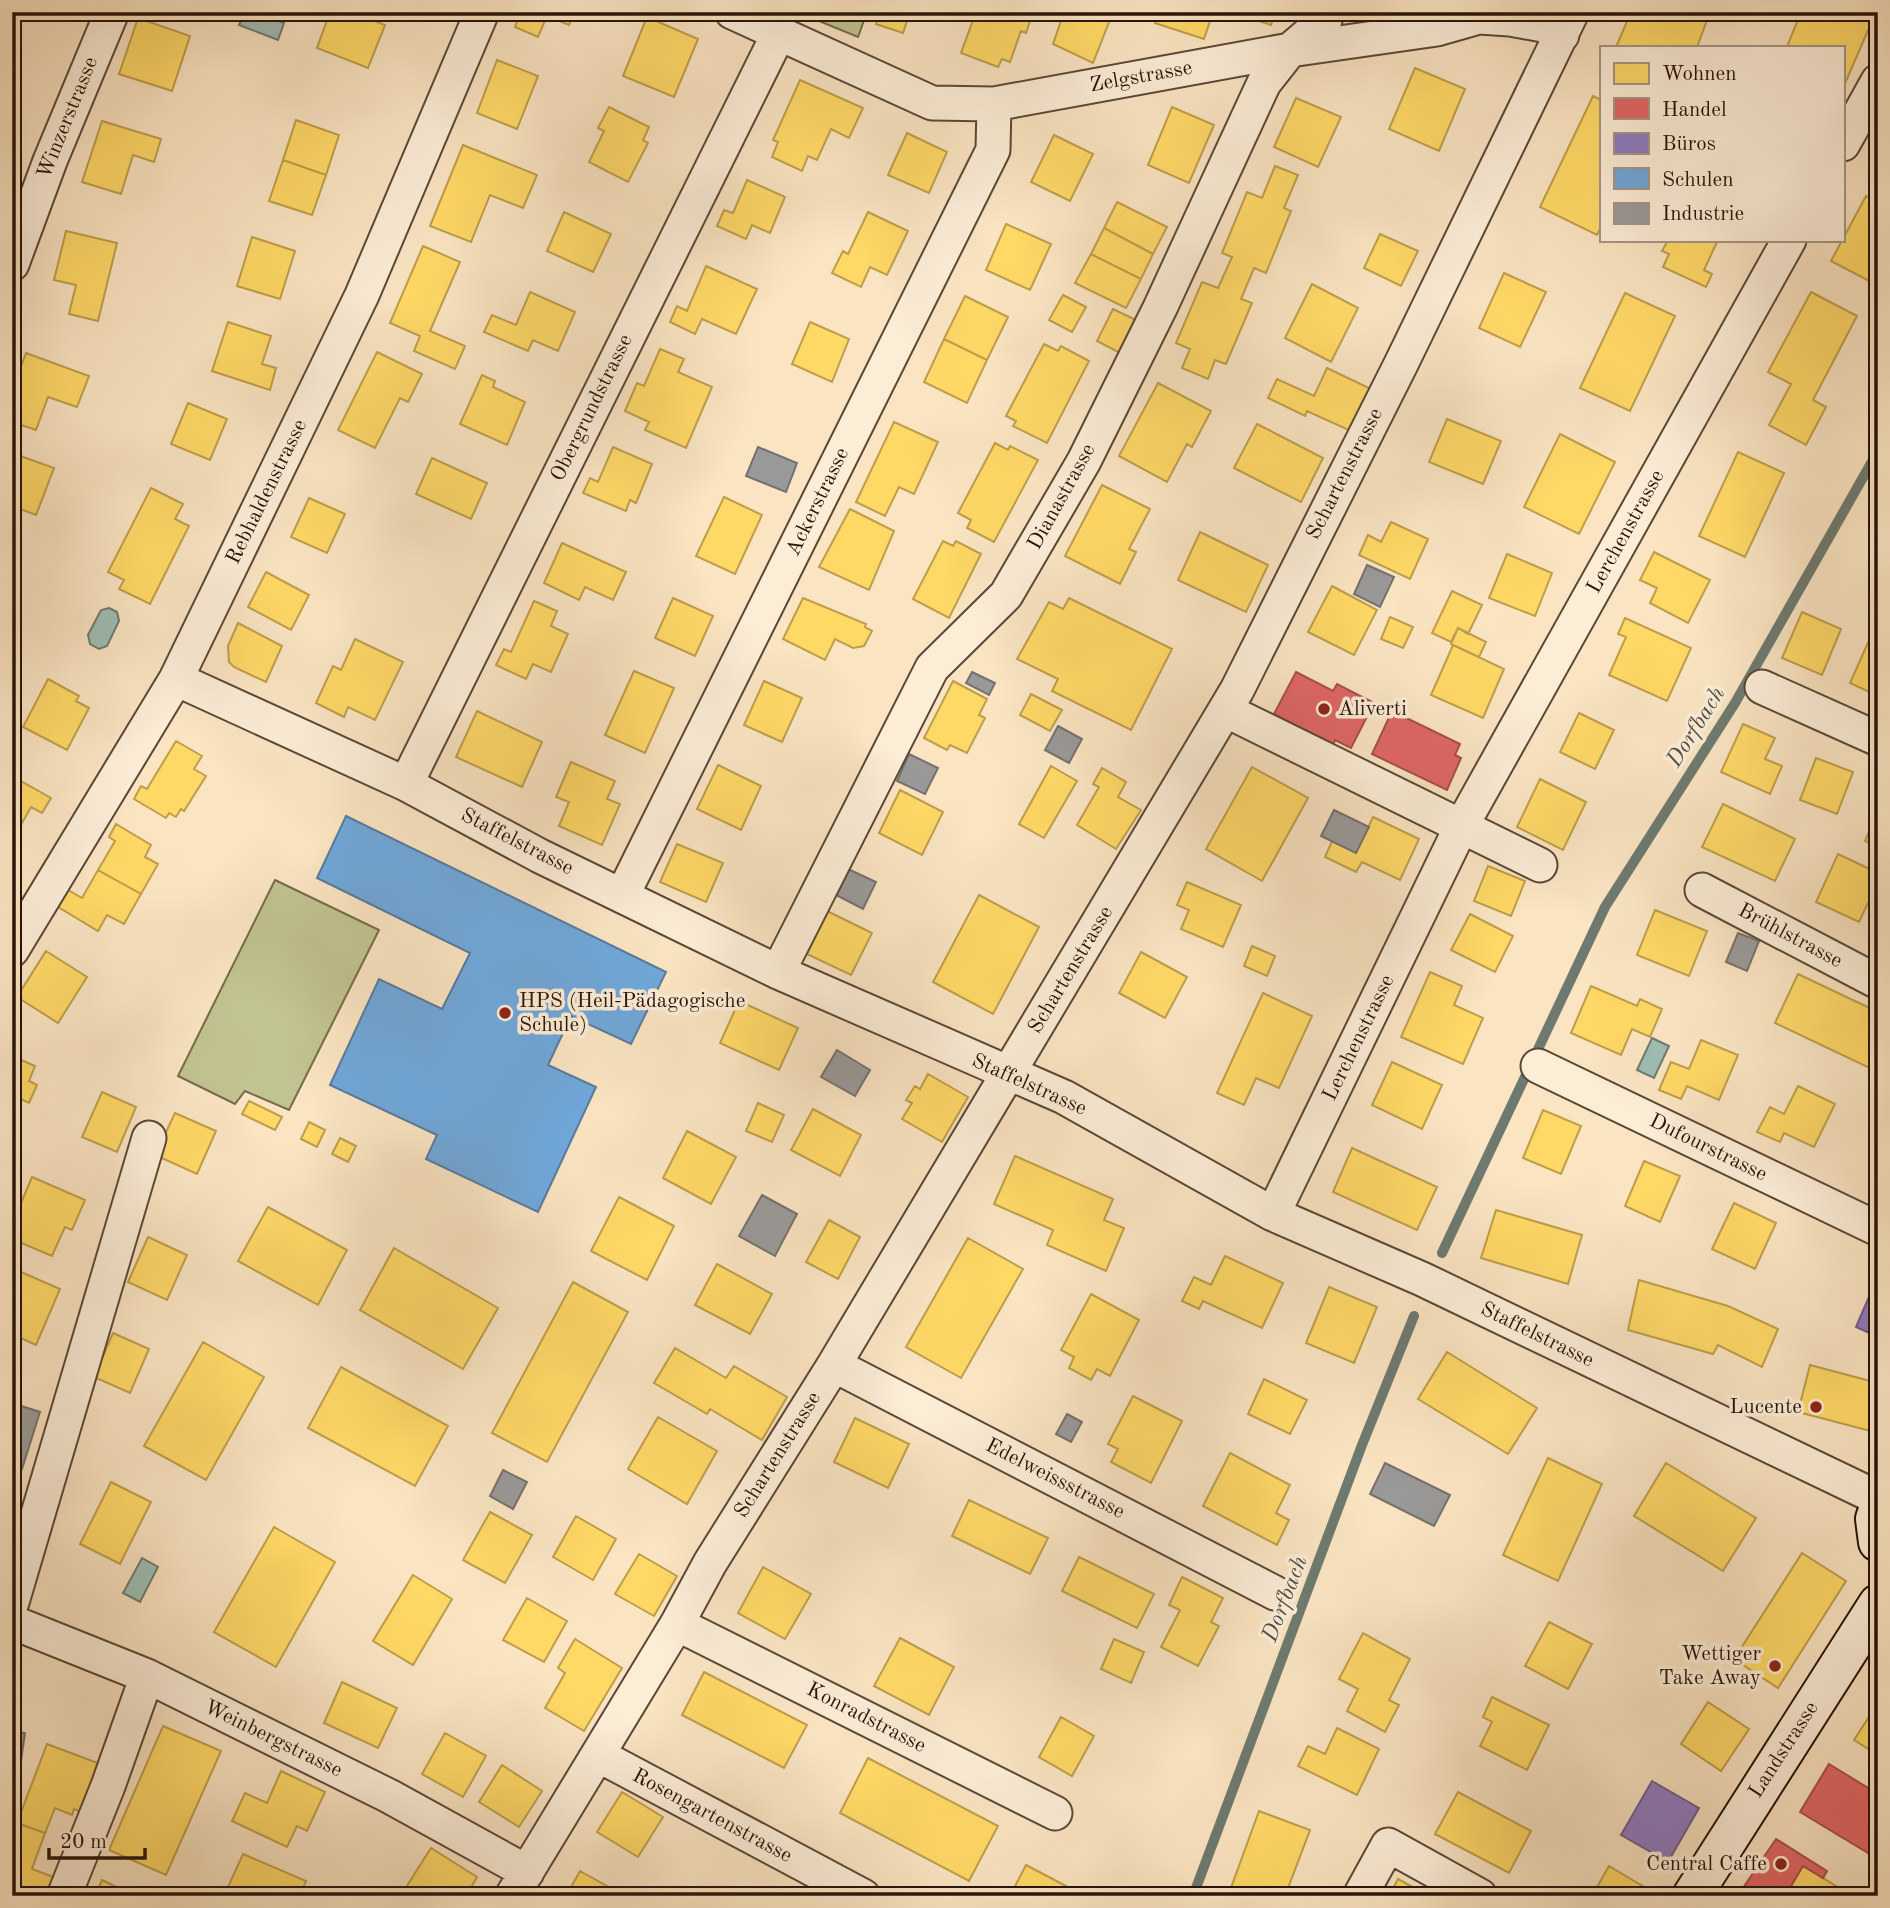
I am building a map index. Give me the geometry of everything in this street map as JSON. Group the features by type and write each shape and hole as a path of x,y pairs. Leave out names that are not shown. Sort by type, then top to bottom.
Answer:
{"main road":[{"path":"1878,1510 1875,1519 1878,1542"},
{"name":"Landstrasse","path":"1692,1896 1878,1605"}],"street":[{"name":"Winzerstrasse","path":"12,264 50,162 112,12"},
{"name":"Rebhaldenstrasse","path":"12,950 176,679 362,295 482,12"},
{"name":"Zelgstrasse","path":"732,12 932,103 994,104 1290,50 1437,29 1479,18 1510,19 1543,25 1567,24"},
{"name":"Dianastrasse","path":"778,972 932,668 1006,595 1084,461 1160,308 1265,83 1290,50 1310,36 1325,20 1327,12"},
{"name":"Schartenstrasse","path":"519,1884 677,1624 710,1563 834,1365 1225,710 1401,364 1567,24"},
{"name":"Obergrundstrasse","path":"406,784 779,33"},
{"path":"1844,142 1878,81"},
{"name":"Ackerstrasse","path":"622,896 993,150 994,104"},
{"name":"Lerchenstrasse","path":"1273,1214 1462,825 1788,242"},
{"name":"Staffelstrasse","path":"176,679 406,784 622,896 778,972 1064,1097 1273,1214 1422,1279 1878,1498"},
{"path":"1762,687 1878,739"},
{"path":"1225,710 1540,865"},
{"name":"Brühlstrasse","path":"1702,890 1878,982"},
{"name":"Dufourstrasse","path":"1538,1066 1878,1229"},
{"path":"12,1602 149,1138"},
{"name":"Edelweissstrasse","path":"834,1365 1275,1593"},
{"name":"Weinbergstrasse","path":"12,1622 147,1676 388,1796 519,1884"},
{"name":"Konradstrasse","path":"677,1624 1055,1813"},
{"path":"64,1896 108,1786 147,1676"},
{"name":"Rosengartenstrasse","path":"598,1755 863,1896"},
{"path":"1360,1896 1388,1845 1479,1896"}],"green space":[{"path":"797,12 867,12 858,37"},
{"path":"275,880 379,930 289,1110 245,1091 235,1104 178,1076"}],"water":[{"path":"245,12 256,12 284,23 278,40 239,25"},
{"path":"109,608 117,612 119,621 107,646 99,649 90,644 88,635 101,610"},
{"path":"1652,1038 1669,1046 1654,1078 1637,1070"},
{"path":"142,1558 158,1567 140,1602 123,1593"}],"building: Wohnen":[{"path":"330,12 352,12 385,25 368,68 317,48"},
{"path":"521,12 574,12 569,25 547,16 538,37 515,27"},
{"path":"880,12 910,12 903,33 876,24"},
{"path":"976,12 1033,12 1026,33 1021,31 1010,62 1002,59 998,67 961,53"},
{"path":"1072,12 1113,12 1093,63 1053,44 1063,15 1070,18"},
{"path":"1159,12 1213,12 1204,39 1155,23"},
{"path":"1232,12 1275,12 1271,25"},
{"path":"1631,12 1710,12 1697,46 1616,46"},
{"path":"1801,12 1876,12 1844,86 1844,46 1787,46"},
{"path":"647,17 698,39 674,97 623,76"},
{"path":"138,18 190,36 172,91 119,74"},
{"path":"497,60 538,76 517,129 477,113"},
{"path":"1415,68 1465,89 1439,151 1389,129"},
{"path":"800,80 863,108 849,138 831,129 817,160 808,156 802,171 772,157 778,142 773,140"},
{"path":"1593,96 1600,100 1600,229 1597,235 1540,207"},
{"path":"1296,98 1341,117 1318,167 1274,147"},
{"path":"609,107 649,127 643,140 648,143 628,182 589,162 604,131 598,128"},
{"path":"1172,107 1214,125 1189,183 1148,165"},
{"path":"296,120 339,135 326,175 283,160"},
{"path":"102,121 161,139 154,162 133,155 121,194 82,182"},
{"path":"907,133 947,152 929,193 888,175"},
{"path":"1054,135 1093,154 1070,201 1031,182"},
{"path":"463,145 537,175 523,208 490,195 471,242 430,226"},
{"path":"283,160 326,175 312,215 269,201"},
{"path":"1275,166 1298,175 1284,208 1291,211 1266,273 1254,268 1241,299 1252,303 1226,364 1215,360 1208,379 1182,368 1190,349 1176,343 1202,282 1218,288 1232,257 1222,253 1247,192 1262,198"},
{"path":"747,180 785,197 770,233 752,225 746,239 717,226 724,210 733,213"},
{"path":"1866,196 1878,203 1878,264 1869,281 1831,261 1841,242 1844,242 1844,237"},
{"path":"1117,202 1167,227 1153,254 1104,228"},
{"path":"564,212 611,234 593,272 547,251"},
{"path":"868,212 908,231 887,275 870,267 861,287 832,273 843,251 848,254"},
{"path":"1006,224 1051,244 1030,290 986,270"},
{"path":"1104,228 1153,254 1141,279 1091,254"},
{"path":"66,231 117,243 98,321 69,314 76,285 54,280"},
{"path":"1380,234 1418,251 1401,286 1364,268"},
{"path":"252,237 295,251 280,299 237,286"},
{"path":"1667,242 1717,242 1704,270 1712,274 1706,287 1663,267 1669,254 1662,251"},
{"path":"423,246 460,262 430,331 465,346 455,369 414,351 420,336 390,323"},
{"path":"1091,254 1141,279 1126,308 1075,283"},
{"path":"706,266 757,289 736,334 702,319 695,334 670,322 677,306 687,311"},
{"path":"1504,273 1546,292 1520,347 1479,328"},
{"path":"1312,284 1358,308 1331,362 1285,338"},
{"path":"530,292 575,312 558,351 533,340 528,351 484,332 492,315 516,325"},
{"path":"1811,292 1857,316 1813,400 1826,407 1806,445 1769,425 1791,384 1768,372"},
{"path":"1625,293 1675,316 1630,411 1580,388"},
{"path":"1063,295 1086,307 1072,332 1049,320"},
{"path":"965,296 1008,317 987,360 944,339"},
{"path":"1113,309 1138,321 1122,354 1097,341"},
{"path":"228,322 271,336 262,364 276,368 270,390 212,371"},
{"path":"810,322 849,339 832,382 792,364"},
{"path":"944,339 987,360 967,403 924,382"},
{"path":"1044,344 1058,351 1061,346 1089,361 1047,443 1013,426 1016,421 1006,416"},
{"path":"660,349 684,359 678,372 712,387 686,448 645,430 649,422 625,411 637,383 644,386"},
{"path":"377,352 422,374 408,402 400,398 375,448 338,430"},
{"path":"26,353 89,376 77,407 48,397 36,430 12,422 12,391"},
{"path":"1327,368 1373,390 1353,432 1307,411 1305,416 1268,398 1277,379 1314,396"},
{"path":"482,375 495,381 493,387 525,402 507,445 460,424"},
{"path":"1158,383 1211,411 1192,447 1187,444 1167,482 1119,456"},
{"path":"188,403 227,419 210,460 171,444"},
{"path":"1447,419 1501,441 1483,484 1429,462"},
{"path":"894,422 938,442 914,494 899,487 885,516 856,502"},
{"path":"1257,424 1323,458 1301,502 1234,468"},
{"path":"1560,434 1615,462 1579,534 1524,507"},
{"path":"995,443 1008,450 1010,446 1038,460 994,542 967,528 971,520 958,513"},
{"path":"613,447 652,464 636,503 630,500 626,511 583,493 590,478 598,482"},
{"path":"1738,452 1784,473 1745,557 1699,536"},
{"path":"12,453 54,468 36,515 12,506"},
{"path":"432,458 487,483 471,519 416,494"},
{"path":"1102,485 1150,509 1129,549 1136,552 1120,584 1065,556"},
{"path":"151,488 183,504 175,519 189,526 150,604 119,589 124,580 108,572"},
{"path":"724,497 762,515 735,574 696,556"},
{"path":"309,498 345,514 327,553 291,537"},
{"path":"850,509 894,531 869,590 819,567"},
{"path":"1391,522 1428,539 1410,579 1359,555 1368,535 1381,542"},
{"path":"1200,532 1268,565 1246,612 1178,580"},
{"path":"943,541 953,546 956,541 981,554 949,618 913,599"},
{"path":"562,543 626,572 613,600 585,587 579,600 544,583"},
{"path":"1654,552 1710,580 1688,623 1650,603 1657,588 1640,580"},
{"path":"1507,554 1552,573 1535,616 1489,598"},
{"path":"266,572 309,595 291,630 248,607"},
{"path":"1332,586 1377,610 1354,655 1308,632"},
{"path":"1452,591 1482,605 1468,634 1458,628 1451,642 1432,633"},
{"path":"673,598 713,616 695,656 655,638"},
{"path":"803,598 866,624 865,627 872,631 864,646 853,648 835,639 825,660 783,639"},
{"path":"1069,598 1172,649 1131,730 1052,691 1058,679 1017,659 1049,602 1063,609"},
{"path":"534,601 557,611 551,626 568,634 551,672 533,664 526,679 496,665 504,649 511,652"},
{"path":"1802,612 1841,629 1822,675 1782,658"},
{"path":"1390,617 1413,627 1403,648 1381,639"},
{"path":"1625,618 1691,648 1667,701 1609,675 1626,637 1618,634"},
{"path":"238,623 282,646 266,682 229,662 228,646"},
{"path":"1458,628 1486,642 1479,657 1451,644"},
{"path":"1870,638 1878,642 1878,696 1850,683"},
{"path":"355,639 403,662 375,720 348,707 344,717 316,703 333,666 341,670"},
{"path":"1453,645 1504,669 1483,718 1431,695"},
{"path":"634,671 674,688 645,753 605,735"},
{"path":"48,679 79,696 76,701 89,708 67,750 23,727"},
{"path":"764,681 802,698 782,742 744,725"},
{"path":"953,681 987,699 979,715 985,718 967,753 950,745 947,750 924,738"},
{"path":"1031,694 1062,710 1050,731 1020,715"},
{"path":"477,711 542,742 522,787 456,757"},
{"path":"1579,713 1614,730 1595,769 1560,752"},
{"path":"1743,724 1775,738 1765,759 1782,766 1770,794 1721,772"},
{"path":"176,741 202,756 194,769 206,776 184,811 181,809 176,817 169,813 166,818 134,799 141,786 147,789"},
{"path":"1816,758 1853,772 1837,814 1800,800"},
{"path":"571,762 615,781 607,799 620,804 602,845 559,826 569,802 556,797"},
{"path":"718,765 761,786 741,830 697,809"},
{"path":"1051,766 1077,781 1044,838 1019,824"},
{"path":"1252,767 1308,798 1262,881 1206,849"},
{"path":"1102,768 1126,782 1118,797 1141,810 1116,849 1077,825 1099,787 1093,784"},
{"path":"12,776 51,798 42,813 31,807 12,841"},
{"path":"1540,779 1586,802 1563,850 1517,827"},
{"path":"900,790 943,812 922,855 879,833"},
{"path":"1723,804 1795,839 1775,881 1702,847"},
{"path":"1878,811 1878,847 1865,841"},
{"path":"1373,817 1419,839 1400,880 1362,862 1356,872 1325,857 1332,841 1356,853"},
{"path":"116,824 151,845 145,857 158,864 141,894 98,870 115,841 109,837"},
{"path":"677,844 723,863 706,902 660,882"},
{"path":"1838,854 1878,873 1878,882 1859,922 1816,902"},
{"path":"1488,866 1525,881 1511,916 1474,901"},
{"path":"98,870 141,894 124,924 107,915 98,931 58,907 68,890 82,898"},
{"path":"1187,882 1241,905 1223,947 1181,929 1189,910 1177,905"},
{"path":"979,895 1039,927 993,1014 933,982"},
{"path":"1655,910 1707,931 1689,976 1637,955"},
{"path":"827,911 872,933 851,975 807,954"},
{"path":"1470,914 1513,936 1495,972 1451,950"},
{"path":"1252,946 1275,956 1267,976 1244,966"},
{"path":"46,951 87,977 58,1023 17,997"},
{"path":"1141,952 1187,977 1165,1018 1119,993"},
{"path":"1430,972 1462,986 1454,1005 1483,1018 1463,1064 1401,1037"},
{"path":"1798,974 1878,1012 1878,1072 1775,1023"},
{"path":"1591,986 1637,1006 1640,999 1662,1009 1650,1037 1632,1029 1621,1055 1571,1033"},
{"path":"1263,993 1312,1016 1279,1088 1256,1078 1244,1105 1217,1093"},
{"path":"739,1001 798,1028 779,1070 720,1043"},
{"path":"1701,1040 1738,1055 1719,1100 1687,1086 1681,1099 1659,1090 1671,1062 1689,1069"},
{"path":"12,1056 35,1066 29,1081 37,1085 29,1103 21,1099 12,1117"},
{"path":"1392,1062 1442,1085 1422,1129 1372,1105"},
{"path":"928,1074 968,1097 942,1142 902,1119 912,1103 906,1100 915,1086 920,1089"},
{"path":"1798,1086 1835,1104 1814,1147 1784,1133 1780,1142 1757,1132 1770,1107 1784,1114"},
{"path":"102,1092 136,1107 117,1152 82,1137"},
{"path":"249,1101 282,1117 275,1130 242,1114"},
{"path":"758,1103 784,1115 772,1142 746,1131"},
{"path":"813,1109 861,1135 840,1176 791,1150"},
{"path":"1543,1110 1581,1126 1561,1174 1523,1158"},
{"path":"175,1113 216,1131 197,1174 155,1155"},
{"path":"309,1122 325,1130 317,1147 301,1139"},
{"path":"687,1131 736,1157 711,1204 663,1178"},
{"path":"340,1138 356,1146 348,1162 332,1154"},
{"path":"1352,1148 1437,1187 1417,1230 1333,1192"},
{"path":"1015,1156 1113,1199 1104,1220 1124,1228 1106,1271 1047,1245 1053,1230 994,1204"},
{"path":"1644,1161 1680,1176 1660,1222 1625,1206"},
{"path":"32,1177 85,1200 72,1230 65,1227 52,1256 12,1239 12,1224"},
{"path":"619,1197 674,1226 647,1280 591,1251"},
{"path":"1734,1203 1776,1223 1755,1269 1712,1249"},
{"path":"268,1207 347,1250 318,1305 238,1261"},
{"path":"1496,1210 1582,1235 1568,1284 1481,1258"},
{"path":"829,1220 860,1237 838,1279 806,1262"},
{"path":"148,1237 187,1255 167,1300 128,1282"},
{"path":"968,1238 1023,1269 961,1378 906,1347"},
{"path":"394,1248 498,1308 463,1369 360,1310"},
{"path":"1225,1256 1283,1283 1262,1328 1203,1301 1199,1309 1182,1301 1194,1277 1211,1285"},
{"path":"717,1264 772,1294 750,1334 695,1305"},
{"path":"12,1268 60,1289 36,1345 12,1334"},
{"path":"1639,1280 1728,1306 1778,1329 1762,1367 1718,1345 1713,1354 1628,1330"},
{"path":"573,1282 628,1312 547,1462 492,1433"},
{"path":"1329,1287 1377,1307 1354,1363 1306,1343"},
{"path":"1091,1294 1139,1320 1110,1376 1097,1369 1091,1380 1069,1368 1074,1357 1061,1350"},
{"path":"113,1333 149,1349 130,1393 94,1377"},
{"path":"203,1342 264,1377 206,1480 144,1446"},
{"path":"675,1348 726,1378 734,1366 787,1397 762,1440 710,1409 707,1414 654,1383"},
{"path":"1447,1352 1537,1408 1508,1454 1418,1399"},
{"path":"1810,1365 1878,1383 1878,1433 1798,1412"},
{"path":"341,1367 448,1426 415,1486 308,1428"},
{"path":"1264,1379 1307,1400 1290,1434 1248,1414"},
{"path":"1133,1396 1182,1421 1151,1483 1111,1462 1118,1449 1108,1444"},
{"path":"658,1417 717,1451 687,1504 628,1469"},
{"path":"855,1418 909,1444 888,1488 834,1462"},
{"path":"1230,1453 1290,1485 1276,1513 1289,1520 1277,1545 1203,1506"},
{"path":"1548,1458 1602,1484 1558,1581 1503,1555"},
{"path":"1666,1463 1756,1518 1723,1571 1634,1516"},
{"path":"111,1482 151,1502 120,1564 80,1544"},
{"path":"969,1500 1048,1538 1030,1574 952,1536"},
{"path":"490,1512 532,1535 505,1583 463,1560"},
{"path":"576,1516 616,1539 593,1580 553,1557"},
{"path":"274,1527 335,1562 276,1667 214,1632"},
{"path":"1802,1553 1846,1581 1778,1688 1734,1659"},
{"path":"639,1554 677,1576 654,1616 615,1594"},
{"path":"1079,1557 1154,1594 1137,1628 1062,1591"},
{"path":"763,1567 811,1594 785,1639 738,1613"},
{"path":"413,1575 452,1599 413,1665 373,1641"},
{"path":"1182,1577 1223,1598 1211,1622 1219,1626 1198,1666 1161,1647 1180,1610 1169,1605"},
{"path":"527,1598 567,1621 544,1662 503,1640"},
{"path":"1549,1622 1592,1644 1568,1689 1525,1666"},
{"path":"1363,1633 1410,1659 1389,1700 1399,1705 1385,1732 1347,1711 1358,1689 1339,1679"},
{"path":"900,1638 954,1667 929,1715 874,1686"},
{"path":"575,1639 622,1668 584,1731 545,1708 565,1673 558,1668"},
{"path":"1114,1639 1144,1652 1131,1683 1101,1669"},
{"path":"704,1672 807,1725 784,1768 682,1715"},
{"path":"342,1682 397,1708 378,1748 324,1723"},
{"path":"1492,1697 1549,1725 1527,1770 1480,1746 1492,1722 1483,1717"},
{"path":"1708,1702 1749,1729 1721,1771 1681,1744"},
{"path":"1878,1703 1878,1755 1854,1740"},
{"path":"1061,1717 1094,1736 1072,1776 1039,1757"},
{"path":"163,1726 221,1751 166,1875 109,1850"},
{"path":"1337,1728 1379,1749 1357,1795 1298,1766 1308,1746 1325,1754"},
{"path":"445,1733 486,1756 463,1797 422,1774"},
{"path":"47,1744 103,1765 85,1813 74,1809 72,1815 55,1808 45,1833 17,1823"},
{"path":"868,1758 998,1826 969,1881 840,1813"},
{"path":"502,1765 542,1791 519,1827 479,1802"},
{"path":"281,1771 325,1792 307,1831 297,1826 287,1847 232,1821 245,1793 267,1803"},
{"path":"622,1792 663,1817 638,1857 597,1832"},
{"path":"1458,1792 1531,1831 1509,1873 1435,1834"},
{"path":"1259,1811 1310,1830 1285,1896 1228,1896"},
{"path":"14,1822 45,1833 32,1869 59,1879 53,1896 12,1896"},
{"path":"431,1848 477,1877 466,1896 415,1896 405,1889"},
{"path":"243,1854 306,1881 300,1896 248,1896 228,1887"},
{"path":"1026,1865 1066,1886 1061,1896 1010,1896"},
{"path":"1609,1866 1651,1891 1648,1896 1592,1896"},
{"path":"1803,1866 1823,1878 1852,1896 1785,1896"},
{"path":"580,1871 623,1895 566,1896"},
{"path":"1398,1879 1429,1896 1389,1896"},
{"path":"102,1880 135,1896 95,1896"}],"building: Handel":[{"name":"Aliverti","path":"1296,672 1333,691 1337,684 1374,703 1351,748 1335,740 1333,745 1274,714"},
{"path":"1392,711 1460,744 1455,755 1461,758 1447,790 1372,754"},
{"path":"1829,1764 1878,1794 1878,1859 1800,1812"},
{"path":"1776,1839 1827,1871 1823,1878 1803,1866 1785,1896 1755,1896 1743,1888"}],"building: Büros":[{"path":"1878,1276 1878,1337 1856,1327"},
{"path":"1652,1781 1699,1808 1668,1862 1621,1835"}],"building: Schulen":[{"name":"HPS (Heil-Pädagogische Schule)","path":"346,816 666,972 631,1044 571,1016 548,1065 596,1087 538,1212 426,1159 437,1135 330,1085 379,979 442,1009 470,953 317,878"}],"building: Industrie":[{"path":"758,447 797,463 786,492 746,476"},
{"path":"1367,565 1394,577 1380,607 1354,594"},
{"path":"972,672 995,683 989,695 966,683"},
{"path":"1058,726 1082,739 1069,763 1045,750"},
{"path":"909,754 938,768 925,794 897,781"},
{"path":"1334,810 1369,827 1356,853 1321,836"},
{"path":"848,869 876,882 863,909 836,895"},
{"path":"1738,933 1759,941 1747,971 1726,962"},
{"path":"837,1050 870,1070 855,1096 821,1077"},
{"path":"762,1195 797,1214 775,1256 739,1236"},
{"path":"12,1403 40,1412 22,1469 12,1466"},
{"path":"1067,1414 1082,1422 1071,1442 1056,1434"},
{"path":"1385,1463 1450,1495 1434,1526 1370,1494"},
{"path":"503,1470 527,1482 513,1509 490,1496"},
{"path":"12,1731 25,1733 13,1816 12,1816"}],"waterway":[{"name":"Dorfbach","path":"1442,1253 1605,907 1735,703 1878,451"},
{"name":"Dorfbach","path":"1193,1896 1362,1445 1414,1316"}],"place":[{"name":"Aliverti","path":"1324,709"},
{"name":"HPS (Heil-Pädagogische Schule)","path":"505,1013"},
{"name":"Lucente","path":"1816,1407"},
{"name":"Wettiger Take Away","path":"1775,1666"},
{"name":"Central Caffe","path":"1781,1864"}]}
